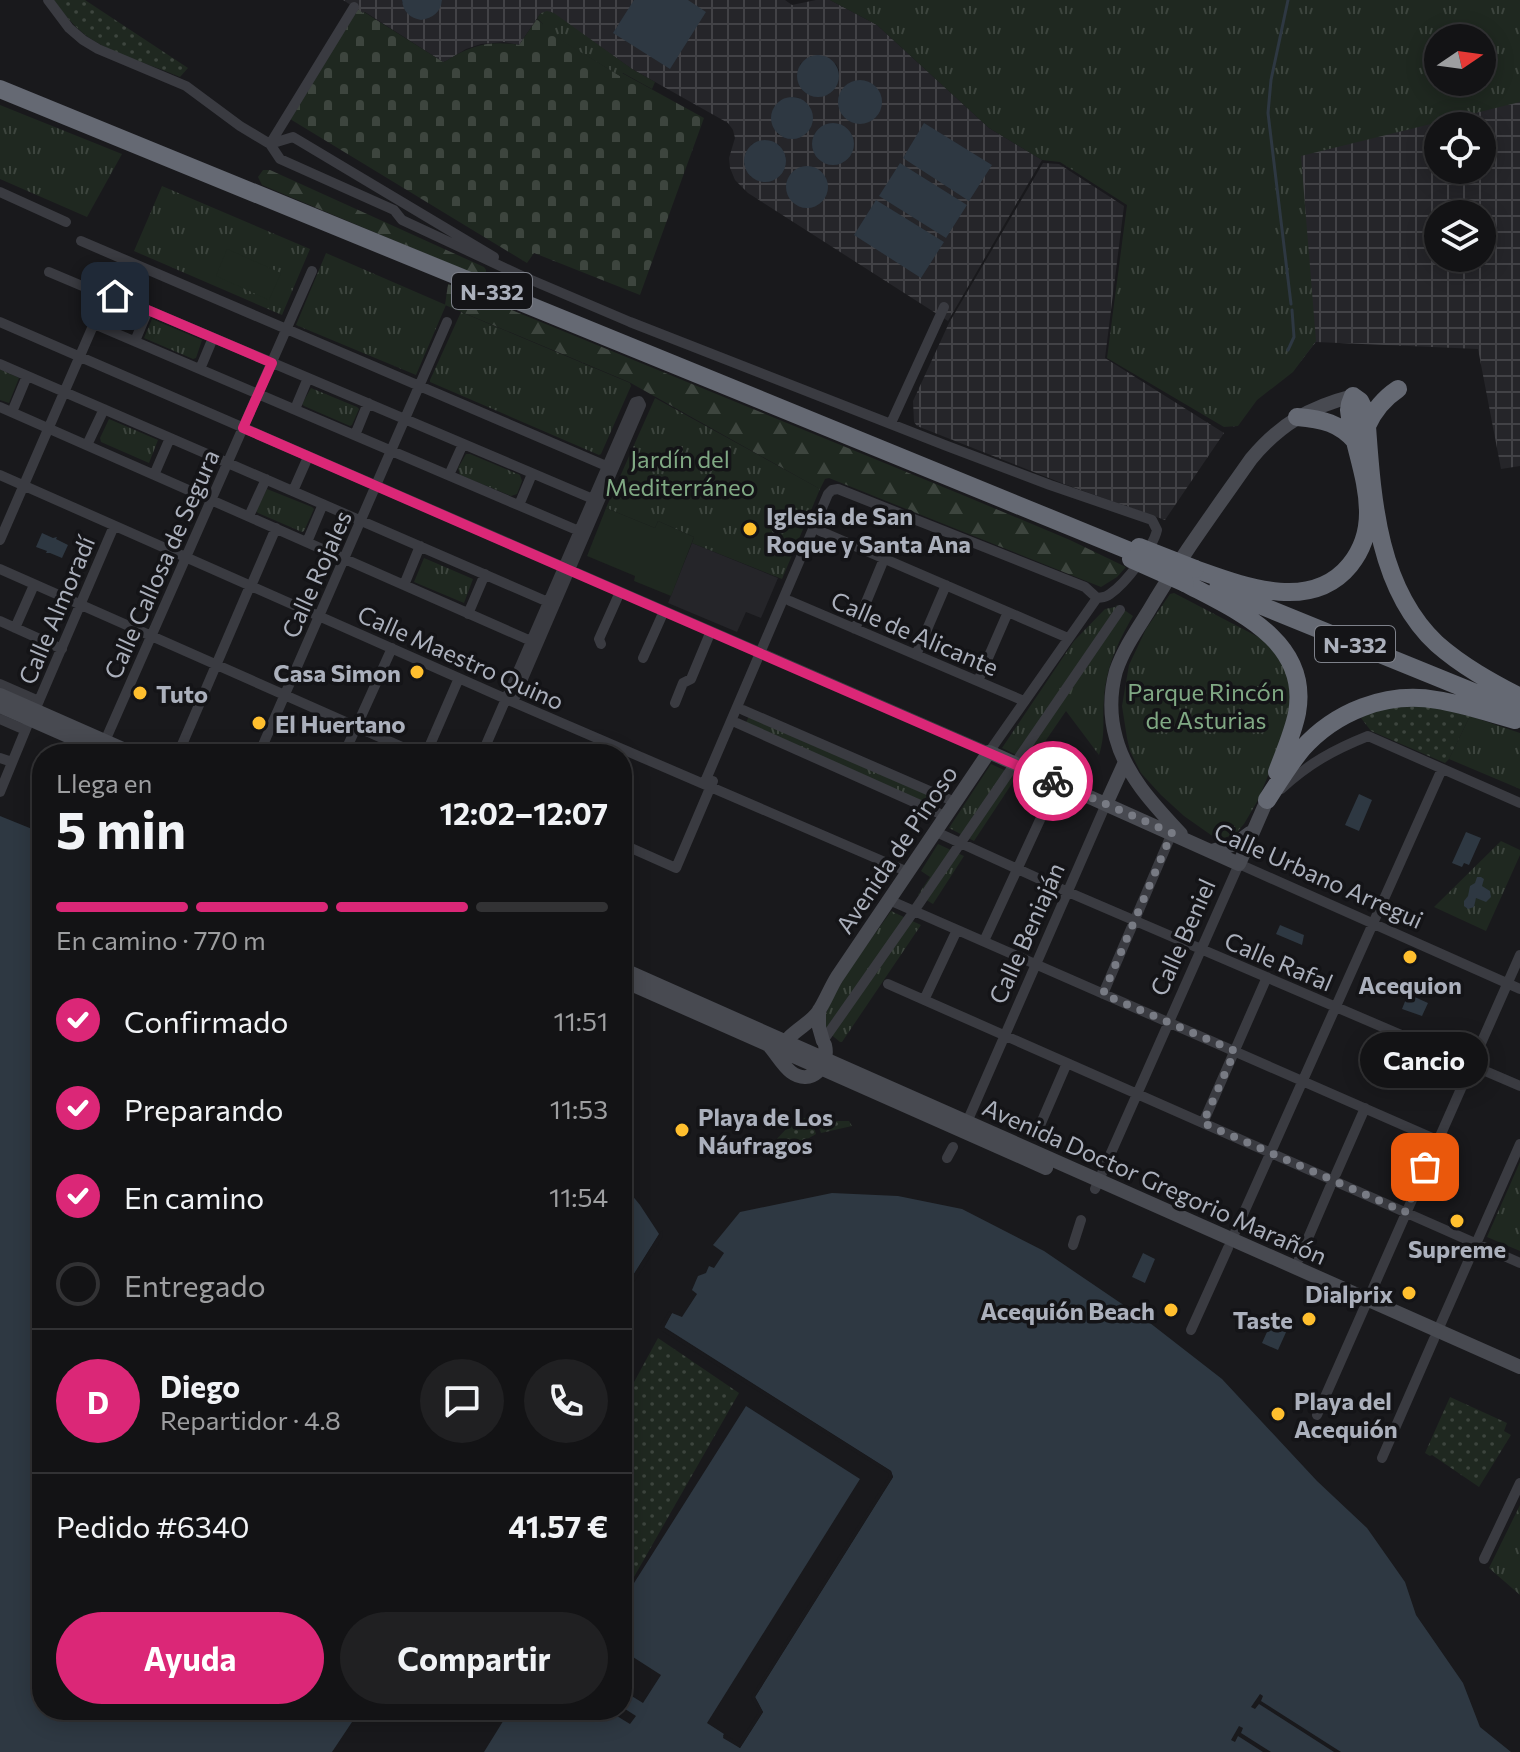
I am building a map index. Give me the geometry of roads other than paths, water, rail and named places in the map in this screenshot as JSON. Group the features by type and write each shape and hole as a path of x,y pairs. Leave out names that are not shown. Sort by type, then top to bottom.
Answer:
{"highway":[{"name":"N-332","path":"0,89 1520,711"},
{"path":"1190,576 1288,593 1313,590 1340,575 1358,554 1367,528 1362,434 1376,409 1398,389"},
{"path":"1353,396 1349,410 1362,434 1384,550 1399,592 1410,612 1448,653 1520,697"},
{"path":"1297,417 1332,423 1348,433 1362,434"},
{"path":"984,492 1006,497 1135,553"},
{"path":"1190,576 1270,634 1293,664 1299,693 1297,714 1267,800"},
{"path":"1267,800 1292,762 1312,739 1340,718 1368,705 1403,698 1437,700 1520,722"}],"street":[{"path":"48,0 69,28 83,40 186,86 270,144 280,159 428,217 522,276"},
{"path":"270,144 354,7"},
{"path":"270,144 293,137 396,205 402,220 522,276 630,322 891,423 944,307"},
{"path":"0,192 66,222"},
{"path":"422,228 428,217"},
{"path":"81,241 610,468"},
{"path":"0,540 122,259"},
{"name":"Calle Callosa de Segura","path":"105,744 312,271"},
{"path":"49,272 148,310 593,499"},
{"path":"135,341 148,310"},
{"name":"Calle Urbano Arregui","path":"0,322 989,752 1520,989"},
{"name":"Calle Rojales","path":"263,744 447,322"},
{"path":"94,324 579,531"},
{"path":"200,369 213,338"},
{"path":"0,364 548,602"},
{"path":"12,412 27,376"},
{"path":"295,409 308,378"},
{"path":"1187,840 1137,782 1125,762 1116,737 1112,712 1113,684 1126,647 1158,594 1251,459 1271,437 1297,417 1353,396"},
{"path":"487,744 510,700 610,468 635,402 639,401 641,405 610,468 593,499 566,569 531,641 510,700"},
{"path":"355,435 368,403"},
{"path":"0,407 531,641"},
{"path":"87,445 104,409"},
{"name":"Avenida de Pinoso","path":"781,1044 819,1010 837,977 934,831 1068,638 1097,598 1111,594 1127,577 1157,534 1152,520 1050,485 891,423"},
{"path":"154,475 170,438"},
{"path":"449,475 463,444"},
{"path":"293,491 308,457"},
{"path":"519,505 532,474"},
{"name":"Calle Maestro Quino","path":"0,475 612,744"},
{"path":"249,516 266,479"},
{"path":"833,492 1085,587 1097,598"},
{"path":"707,785 790,601 833,492"},
{"path":"632,848 676,868 707,785 833,492"},
{"path":"307,542 323,504"},
{"name":"Calle Almoradí","path":"0,792 114,526"},
{"path":"182,744 276,528"},
{"path":"820,531 1068,638"},
{"path":"404,585 420,546"},
{"path":"855,629 884,559"},
{"path":"0,569 395,744"},
{"path":"468,614 485,574"},
{"path":"15,628 34,585"},
{"path":"916,655 946,585"},
{"path":"601,644 599,639 620,592"},
{"name":"Calle de Alicante","path":"790,601 1024,701"},
{"path":"632,974 781,1044 792,1073 802,1077 812,1075 827,1056 914,911 1120,610"},
{"path":"643,658 664,611"},
{"path":"978,681 1008,612"},
{"path":"0,621 62,649"},
{"path":"675,703 683,683 691,679 711,631"},
{"path":"349,744 392,648"},
{"path":"430,744 459,678"},
{"path":"0,684 32,715"},
{"path":"0,695 90,744"},
{"path":"0,706 32,715"},
{"path":"743,710 955,802"},
{"path":"0,719 32,715"},
{"path":"737,723 945,816"},
{"name":"Calle Beniel","path":"1097,1185 1267,800 1321,757 1368,736 1520,803"},
{"name":"Calle Maestro Quino","path":"632,753 908,872"},
{"path":"0,758 12,762"},
{"name":"Calle Beniaján","path":"967,1122 1125,762"},
{"path":"1191,1330 1442,769"},
{"path":"984,941 1057,783"},
{"path":"1159,808 1212,851 1235,844 1253,831"},
{"name":"Calle Rafal","path":"934,831 1134,921 1520,1086"},
{"path":"1103,994 1172,833"},
{"path":"889,900 1437,1140"},
{"path":"924,1000 957,930"},
{"path":"1317,1415 1520,955"},
{"path":"1203,1123 1267,977"},
{"path":"632,984 781,1044"},
{"path":"888,984 1520,1263"},
{"path":"819,1010 819,1027 827,1056"},
{"name":"Avenida Doctor Gregorio Marañón","path":"781,1044 827,1056 1097,1185"},
{"name":"Avenida Doctor Gregorio Marañón","path":"827,1056 1097,1185 1436,1335 1520,1377"},
{"path":"1037,1134 1067,1063"},
{"path":"1336,1174 1365,1108"},
{"path":"1382,1458 1520,1144"},
{"path":"1299,1259 1330,1187"},
{"path":"1073,1245 1081,1220"},
{"name":"Avenida Doctor Gregorio Marañón","path":"1436,1335 1520,1367"},
{"path":"1484,1559 1520,1483"}],"waterway":[{"path":"1288,0 1271,80 1268,113 1291,304"},
{"path":"1288,350 1294,337 1292,310"}],"place":[{"name":"Iglesia de San Roque y Santa Ana","path":"750,529"},
{"name":"Casa Simon","path":"417,672"},
{"name":"Tuto","path":"140,693"},
{"name":"El Huertano","path":"259,723"},
{"name":"Acequion","path":"1410,957"},
{"name":"Playa de Los Náufragos","path":"682,1130"},
{"name":"Cancio","path":"1425,1167"},
{"name":"Supreme","path":"1457,1221"},
{"name":"Dialprix","path":"1409,1293"},
{"name":"Acequión Beach","path":"1171,1310"},
{"name":"Taste","path":"1309,1319"},
{"name":"Playa del Acequión","path":"1278,1414"}],"park label":[{"name":"Jardín del Mediterráneo","path":"680,472"},
{"name":"Parque Rincón de Asturias","path":"1206,705"}]}
